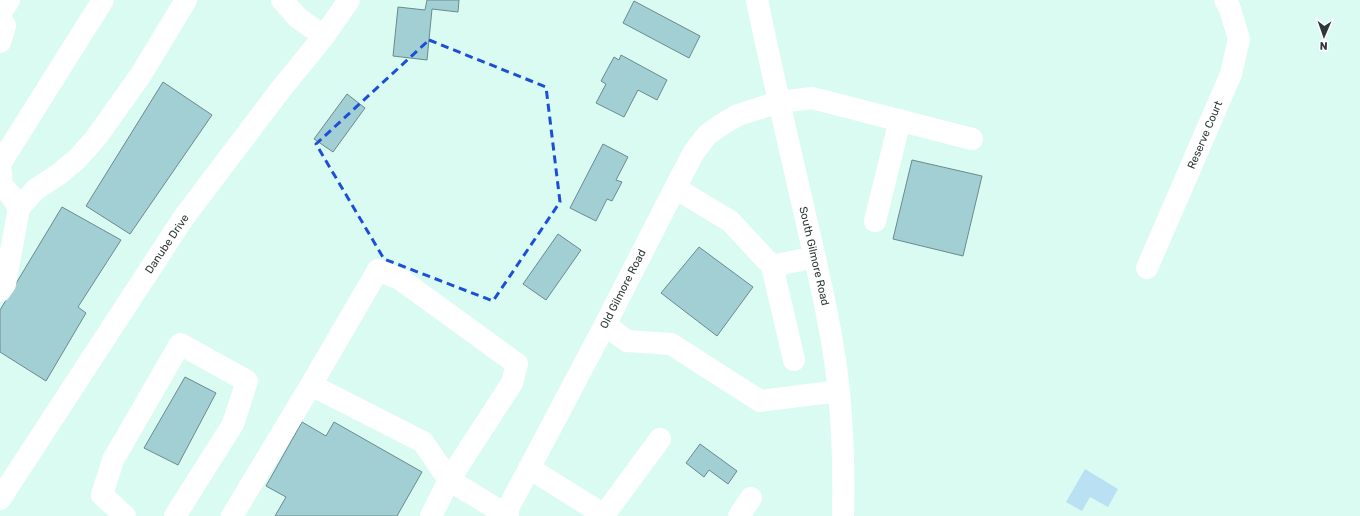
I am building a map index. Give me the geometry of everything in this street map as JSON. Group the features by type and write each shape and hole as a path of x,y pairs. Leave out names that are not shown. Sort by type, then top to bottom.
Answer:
{"street":[{"path":"0,42 5,26 0,14 10,0"},
{"path":"18,208 12,197 2,185 0,165 103,0"},
{"path":"0,291 5,284 18,208 34,190 59,174 77,159 95,139 140,76 186,0"},
{"path":"282,0 298,18 324,36"},
{"name":"Danube Drive","path":"0,498 184,217 281,89 324,36 349,0"},
{"name":"South Gilmore Road","path":"757,0 778,102 825,301 839,391 842,441 843,516"},
{"name":"Reserve Court","path":"1147,268 1231,74 1239,39 1229,6 1224,0"},
{"name":"Old Gilmore Road","path":"506,515 694,152 707,135 721,124 738,115 778,102 812,98 972,139"},
{"path":"875,221 900,120"},
{"path":"675,188 730,220 772,266 794,360"},
{"path":"772,266 815,257"},
{"path":"232,516 378,270 400,279 517,364 512,383 449,480 431,516"},
{"path":"605,325 627,341 671,344 760,401 839,391"},
{"path":"125,516 102,495 104,488 113,460 180,344 247,381 233,424 175,516"},
{"path":"311,385 424,442 449,480 506,515"},
{"path":"529,468 605,515 660,439"},
{"path":"738,516 751,498"}],"highlighted area":[{"path":"429,40 546,87 560,202 493,301 384,259 316,144"}],"water":[{"path":"1085,469 1118,489 1108,507 1090,497 1082,511 1066,502"}],"building":[{"path":"427,0 459,0 458,12 432,9 427,60 393,56 398,7 425,10"},
{"path":"634,1 700,36 689,58 623,23"},
{"path":"621,55 667,80 657,100 638,90 624,117 596,103 606,84 601,81 614,57 619,60"},
{"path":"163,82 212,115 130,234 86,206"},
{"path":"347,94 365,108 333,152 314,139"},
{"path":"603,144 628,157 616,180 622,182 612,201 607,199 596,221 570,208"},
{"path":"912,160 982,176 963,256 893,239"},
{"path":"62,207 121,240 78,307 86,313 46,381 0,352 0,310"},
{"path":"558,234 581,250 546,300 523,284"},
{"path":"699,247 753,287 717,336 661,293"},
{"path":"185,377 216,393 178,465 144,448"},
{"path":"302,422 326,436 334,422 422,472 397,516 275,516 286,497 266,486"},
{"path":"700,444 737,471 728,484 709,470 704,477 686,463"}]}
